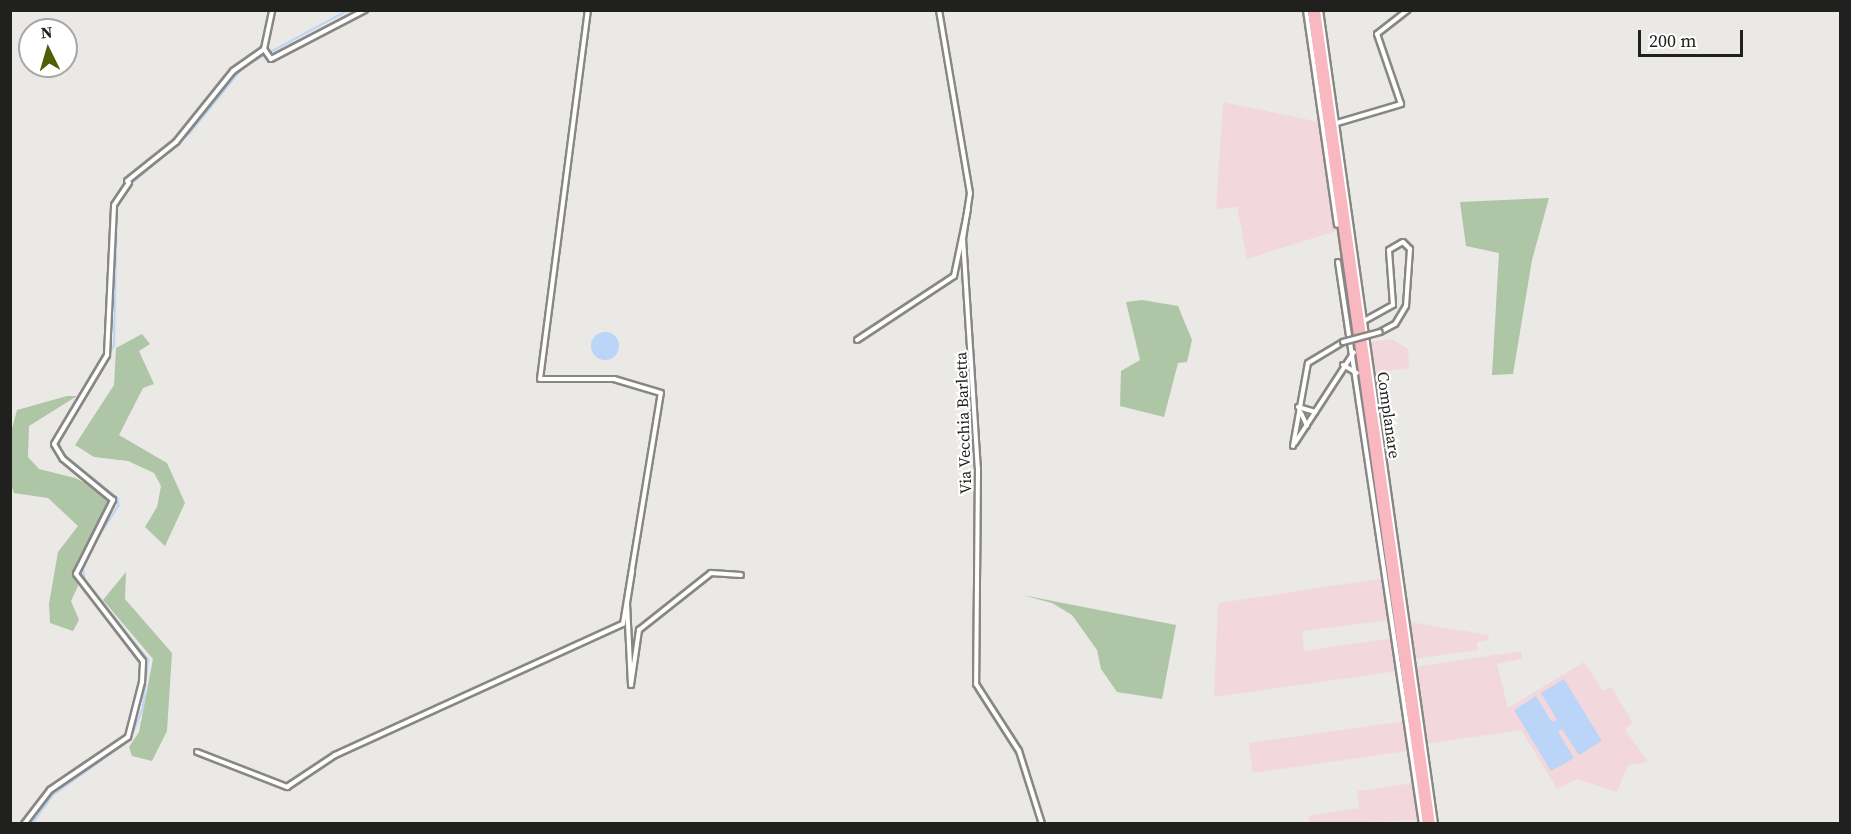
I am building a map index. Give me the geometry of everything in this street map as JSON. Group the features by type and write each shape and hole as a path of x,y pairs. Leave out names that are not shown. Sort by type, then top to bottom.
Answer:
{"highway":[{"path":"1308,10 1424,824"},
{"path":"1318,10 1433,824"}],"street":[{"path":"272,10 265,51 271,59 365,10"},
{"path":"197,752 287,787 335,755 622,625 660,391 614,379 540,379 588,10"},
{"name":"Via Vecchia Barletta","path":"939,10 969,206 965,222 978,468 976,684 1018,752 1042,824"},
{"path":"1308,10 1337,225"},
{"name":"Complanare","path":"1318,10 1364,321 1433,824"},
{"path":"1336,123 1401,104 1377,34 1408,10"},
{"path":"24,824 50,790 128,737 142,682 143,661 76,574 113,500 63,459 54,444 107,355 114,205 128,182 182,136 240,64 265,51"},
{"path":"857,340 958,272 961,221 969,206"},
{"path":"1354,346 1318,410 1293,446 1299,422 1298,407 1308,363 1343,342 1380,332 1395,324 1406,306 1410,249 1403,242 1389,250 1393,305 1364,321"},
{"name":"Complanare","path":"1338,262 1354,346 1424,824"},
{"path":"1343,365 1356,361"},
{"path":"1343,365 1358,375"},
{"path":"1298,407 1311,414 1318,410"},
{"path":"1298,407 1307,426"},
{"path":"1299,422 1307,426"},
{"path":"632,569 628,629 633,685 639,630 711,573 741,575"}],"shaded area":[{"path":"1223,102 1319,122 1336,231 1247,259 1237,207 1216,209"},
{"path":"1392,339 1408,349 1409,368 1375,373 1370,342"},
{"path":"1385,578 1391,620 1302,631 1304,651 1393,638 1398,671 1214,697 1218,603"},
{"path":"1410,622 1489,635 1488,640 1477,642 1478,650 1414,659"},
{"path":"1521,651 1522,659 1497,664 1508,708 1584,662 1603,691 1611,687 1633,723 1625,729 1648,762 1628,765 1617,792 1577,779 1557,789 1521,730 1426,744 1415,667"},
{"path":"1406,721 1410,751 1253,773 1249,743"},
{"path":"1414,783 1419,820 1310,824 1309,816 1359,808 1357,791"}],"green space":[{"path":"1549,198 1532,260 1513,374 1492,375 1499,253 1466,246 1460,202"},
{"path":"1142,300 1178,306 1192,340 1187,362 1178,363 1164,417 1120,406 1121,371 1140,360 1126,302"},
{"path":"142,334 150,344 139,351 154,384 143,388 119,435 167,463 185,503 165,546 145,527 157,507 161,486 154,473 128,461 94,457 75,445 114,385 116,348"},
{"path":"67,396 77,396 29,426 28,457 39,469 75,478 109,494 113,503 74,569 78,586 71,601 79,620 73,631 50,623 49,604 58,552 78,526 48,498 14,493 11,485 11,432 17,410"},
{"path":"126,572 125,599 172,653 167,731 152,761 132,756 129,747 139,732 153,659 103,600"},
{"path":"1022,595 1176,625 1162,699 1117,692 1101,669 1097,650 1072,615 1052,603"}],"water":[{"path":"605,332 615,336 619,346 615,356 605,360 595,356 591,346 595,336"},
{"path":"1564,679 1602,741 1579,755 1562,729 1558,732 1574,758 1551,771 1514,710 1536,696 1552,722 1557,720 1541,693"}],"waterway":[{"path":"130,185 190,133 244,66 349,10"},
{"path":"74,415 114,346 117,203"},
{"path":"59,439 63,454 118,498 119,506 87,555"},
{"path":"32,824 53,795 130,740 143,707 148,660 85,582 82,565"}]}
